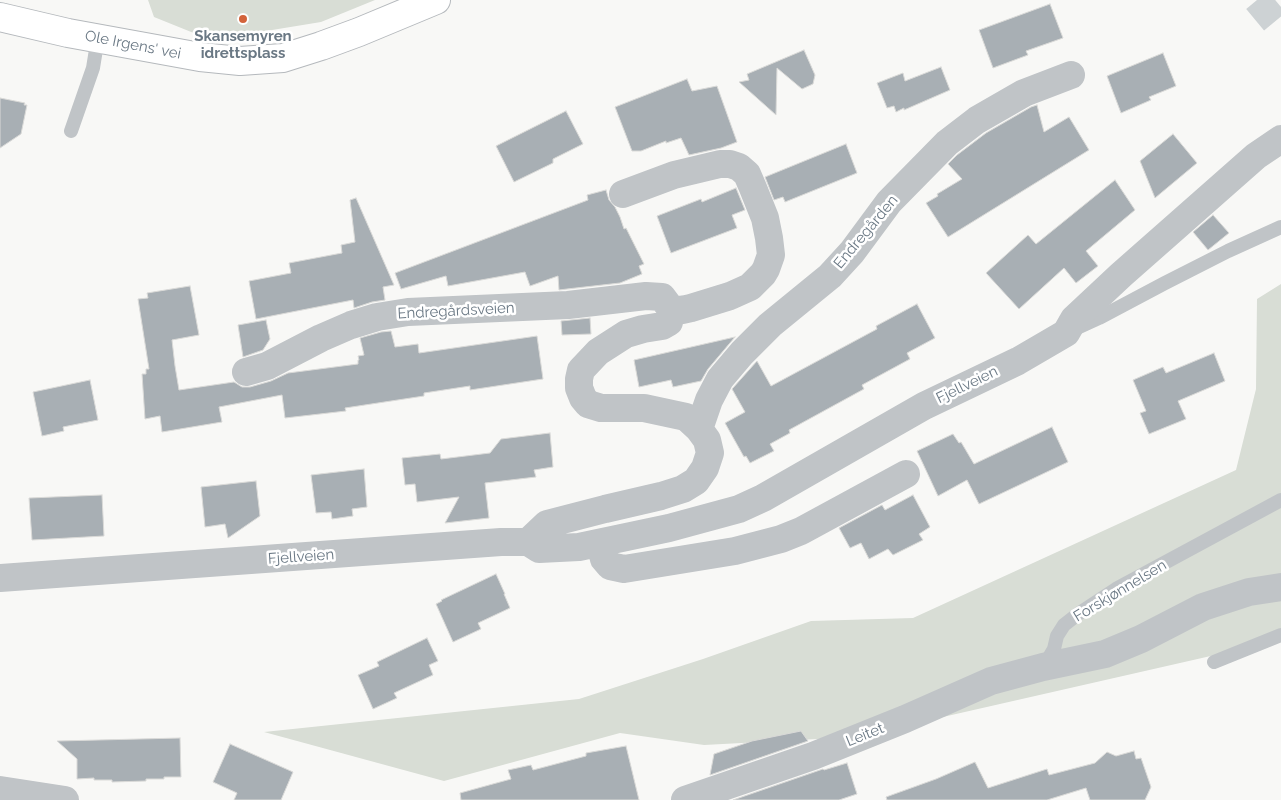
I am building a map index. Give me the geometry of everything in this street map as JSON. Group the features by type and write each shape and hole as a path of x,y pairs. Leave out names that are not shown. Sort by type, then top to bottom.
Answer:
{"street":[{"name":"Ole Irgens' vei","path":"0,17 68,33 200,57 240,61 283,58 359,32 436,0"},
{"name":"Endregården","path":"699,429 709,400 720,379 742,353 770,325 830,276 852,252 889,202 947,143 977,120 1024,94 1071,74"},
{"name":"Fjellveien","path":"0,578 436,546 528,542 539,550 579,547 669,528 739,509 763,498 924,406 1018,361 1066,333 1074,319 1121,275 1256,156 1281,139"},
{"path":"528,542 547,524 662,496 683,489 696,481 706,468 710,453 707,440 699,429 686,417 644,408 601,408 588,404 579,388 581,370 598,352 626,334 662,326 669,322 671,309 682,310 691,308 730,296 750,287 763,274 771,255 765,218 747,174 739,167 730,164 720,164 674,175 623,194"},
{"name":"Endregårdsveien","path":"246,372 267,366 351,325 377,317 408,312 568,305 646,296 662,297 671,309"},
{"path":"600,543 604,559 610,566 624,569 735,551 781,539 801,531 906,474"},
{"path":"1043,666 1105,654 1141,639 1203,608 1249,592 1281,587"},
{"name":"Leitet","path":"685,800 813,756 905,719 991,681 1043,666"},
{"path":"0,790 65,800"}],"lane":[{"path":"71,131 93,68 98,37"},
{"path":"1066,333 1100,318 1228,251 1281,227"},
{"name":"Forskjønnelsen","path":"1043,666 1054,649 1057,636 1064,625 1078,614 1116,589 1281,500"},
{"path":"1214,662 1281,635"}],"shaded area":[{"name":"Skansemyren idrettsplass","path":"148,0 375,0 321,22 211,40 154,17"},
{"path":"1281,284 1281,640 855,737 704,745 620,733 444,781 264,732 579,699 703,659 811,621 913,618 1236,470 1256,389 1257,299"}],"building":[{"path":"1050,4 1063,38 1026,51 1028,55 993,68 979,30"},
{"path":"804,50 815,75 813,84 802,89 777,68 776,115 739,82 749,80 747,74"},
{"path":"1163,53 1176,86 1149,97 1151,100 1121,113 1107,76"},
{"path":"941,67 950,90 904,110 904,108 896,112 894,106 887,108 877,83 903,73 905,81"},
{"path":"687,79 692,91 717,86 737,142 721,148 689,155 681,138 666,143 666,141 641,151 632,151 615,107"},
{"path":"0,98 27,105 21,134 0,148"},
{"path":"1037,105 1044,132 1069,117 1089,150 948,237 926,203 962,179 948,164 986,133"},
{"path":"566,111 583,144 553,159 553,163 514,182 496,146"},
{"path":"1173,134 1197,163 1155,198 1140,161"},
{"path":"846,144 857,173 785,202 783,197 774,200 765,177"},
{"path":"1115,180 1135,210 1086,251 1098,266 1076,283 1064,268 1019,309 986,273 1028,235 1036,244"},
{"path":"736,188 745,210 732,215 737,228 671,253 657,216 701,199 702,202"},
{"path":"606,190 609,200 615,207 624,229 626,228 644,264 639,266 642,274 620,283 559,290 558,276 530,286 525,272 448,286 446,276 401,289 395,273 588,200 587,195"},
{"path":"356,198 394,285 383,287 385,300 354,308 353,300 256,319 249,281 291,273 289,263 342,253 341,245 355,242 350,200"},
{"path":"1213,215 1229,233 1208,250 1193,232"},
{"path":"190,286 199,335 172,340 179,390 234,382 242,387 250,387 271,381 288,373 358,364 358,356 364,355 360,338 391,331 395,347 418,344 419,353 537,336 543,379 470,390 470,386 424,393 424,396 345,408 346,411 285,418 282,395 219,407 222,422 162,432 160,416 145,419 142,374 146,374 146,369 149,369 138,299 148,298 147,293"},
{"path":"917,304 935,338 907,353 910,359 862,385 864,389 789,430 790,433 770,444 774,451 750,463 746,456 744,457 725,423 745,412 732,389 757,361 771,386 877,329 876,326"},
{"path":"590,318 591,334 562,335 561,321"},
{"path":"266,320 270,339 263,350 243,357 238,325"},
{"path":"735,337 708,369 701,381 673,387 671,380 639,387 634,360"},
{"path":"1214,353 1225,381 1178,401 1186,419 1149,434 1140,413 1146,411 1133,380 1163,367 1166,373"},
{"path":"90,380 98,420 63,427 64,431 42,436 33,392"},
{"path":"1052,427 1068,462 979,504 967,480 938,496 917,451 953,434 959,443 961,442 974,464"},
{"path":"550,433 553,467 534,470 536,477 485,483 489,518 445,523 459,497 417,502 415,484 405,485 402,458 440,454 441,459 490,453 501,439"},
{"path":"364,469 367,507 352,509 353,516 332,519 331,512 316,513 311,475"},
{"path":"256,481 260,516 228,538 225,524 205,527 201,487"},
{"path":"102,495 104,536 32,540 29,498"},
{"path":"913,495 930,527 919,534 923,540 893,555 888,549 869,559 861,543 850,548 839,528 882,505 885,510"},
{"path":"496,574 510,608 478,623 481,629 453,642 436,604"},
{"path":"427,638 438,661 429,665 433,675 394,693 397,698 373,709 358,675 379,666 377,662"},
{"path":"801,731 808,741 710,775 714,754 752,741"},
{"path":"180,738 181,777 112,782 112,780 94,780 94,778 77,779 77,759 57,741"},
{"path":"230,744 293,772 281,800 234,800 237,793 213,782"},
{"path":"626,746 639,800 461,800 460,793 511,779 508,770 531,765 533,770 586,756 586,753"},
{"path":"1134,751 1136,759 1141,758 1151,787 1145,800 1090,800 1086,788 1047,800 887,800 886,797 936,779 975,762 988,788 1047,769 1049,775 1095,763 1107,752 1116,756"},
{"path":"847,763 857,794 839,800 733,800 823,769"}],"tunnel":[{"path":"1257,0 1281,29"}],"place":[{"name":"Skansemyren idrettsplass","path":"243,19"}]}
